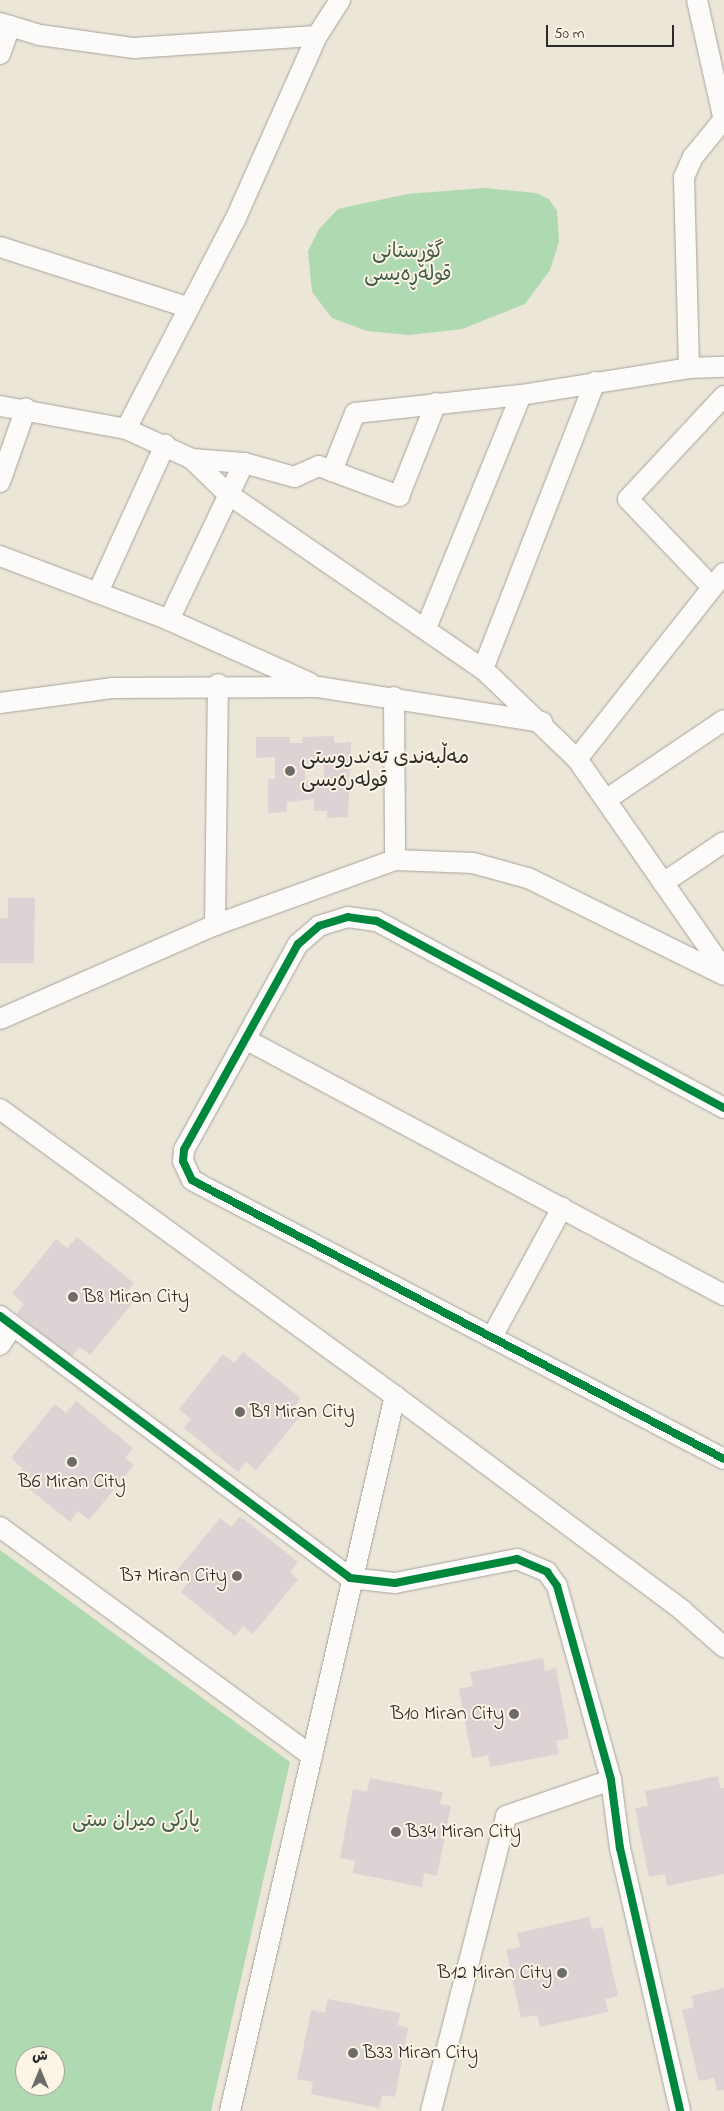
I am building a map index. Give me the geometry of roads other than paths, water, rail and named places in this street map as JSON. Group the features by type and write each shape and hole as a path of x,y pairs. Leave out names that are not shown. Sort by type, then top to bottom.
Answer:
{"street":[{"path":"126,429 187,307 235,220 317,36 340,0"},
{"path":"689,368 684,177 694,157 724,120 697,0"},
{"path":"0,54 5,24 40,35 134,48 317,36"},
{"path":"0,247 187,307"},
{"path":"332,471 355,413 436,403 521,396 595,382 689,368 724,367"},
{"path":"483,669 595,382"},
{"path":"426,628 521,396"},
{"path":"577,758 718,579 628,499 724,396"},
{"path":"192,459 244,462 294,477 319,466 398,496 436,403"},
{"path":"0,406 26,408 126,429 165,445 192,459 228,494 426,628 483,669 542,722 577,758 724,970"},
{"path":"0,482 26,408"},
{"path":"98,592 165,445"},
{"path":"169,620 244,462"},
{"path":"0,556 169,620 318,687"},
{"path":"0,703 113,688 218,684 318,687 394,697 542,722"},
{"path":"215,925 218,684"},
{"path":"394,697 395,860"},
{"path":"607,799 724,720"},
{"path":"663,883 724,842"},
{"path":"0,1020 215,925 395,860 473,863 528,878 724,975"},
{"path":"724,1108 376,921 357,916 328,922 305,937 184,1150 183,1161 192,1180 493,1335 724,1460"},
{"path":"247,1040 724,1295"},
{"path":"0,1109 395,1396 683,1611 724,1647"},
{"path":"493,1335 562,1208"},
{"path":"0,1345 7,1321 350,1578 395,1583 517,1559 548,1572 557,1586 611,1780 620,1848 680,2111"},
{"path":"230,2111 312,1756 350,1578 395,1396"},
{"path":"0,1527 312,1756"},
{"path":"431,2111 506,1816 611,1780"}],"place":[{"name":"مەڵبەندی تەندروستی قولەرەیسی","path":"290,771"},
{"name":"B8 Miran City","path":"73,1297"},
{"name":"B9 Miran City","path":"240,1412"},
{"name":"B6 Miran City","path":"72,1462"},
{"name":"B7 Miran City","path":"237,1576"},
{"name":"B10 Miran City","path":"514,1714"},
{"name":"B34 Miran City","path":"396,1832"},
{"name":"B12 Miran City","path":"562,1973"},
{"name":"B33 Miran City","path":"353,2053"}],"park label":[{"name":"گۆڕستانی قولەڕەیسی","path":"408,264"},
{"name":"پارکی میران ستی","path":"136,1821"}]}
